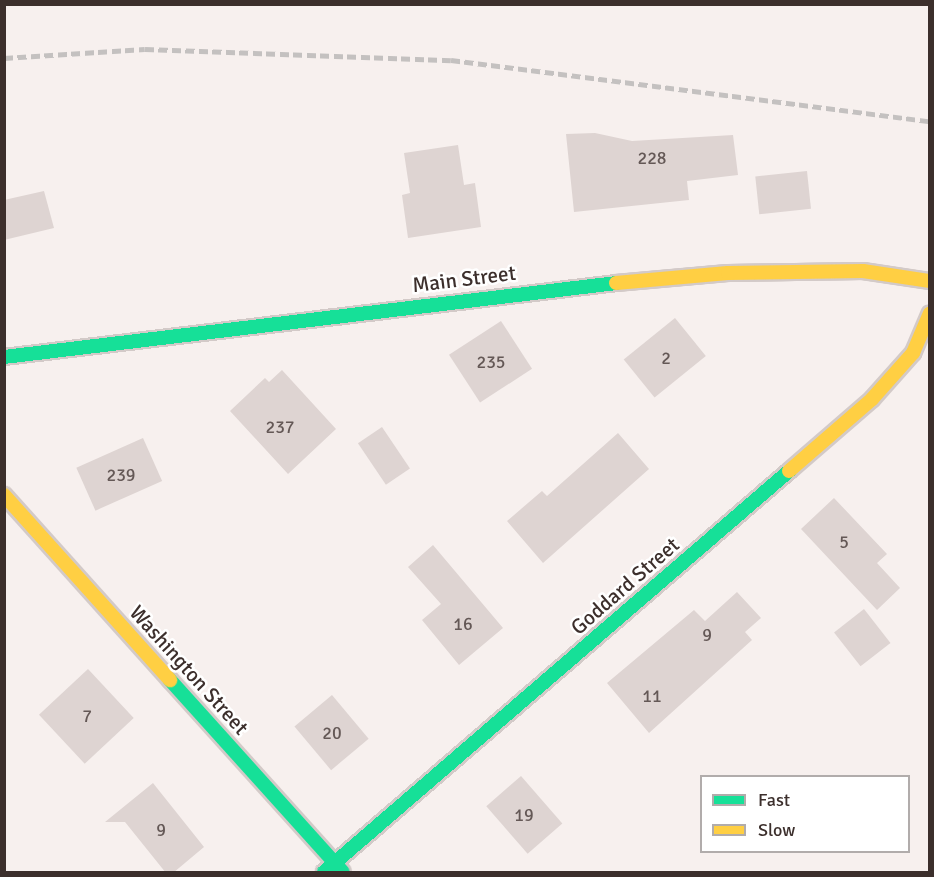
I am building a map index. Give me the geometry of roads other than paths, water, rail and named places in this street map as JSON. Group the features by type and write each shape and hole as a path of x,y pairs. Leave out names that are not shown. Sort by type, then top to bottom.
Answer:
{"street":[{"name":"Main Street","path":"4,357 716,274 863,271 930,281"},
{"name":"Goddard Street","path":"324,873 339,868 872,399 913,353 930,313"},
{"name":"Washington Street","path":"4,495 339,868"}],"railway":[{"path":"4,58 145,49 451,60 930,121"}]}
